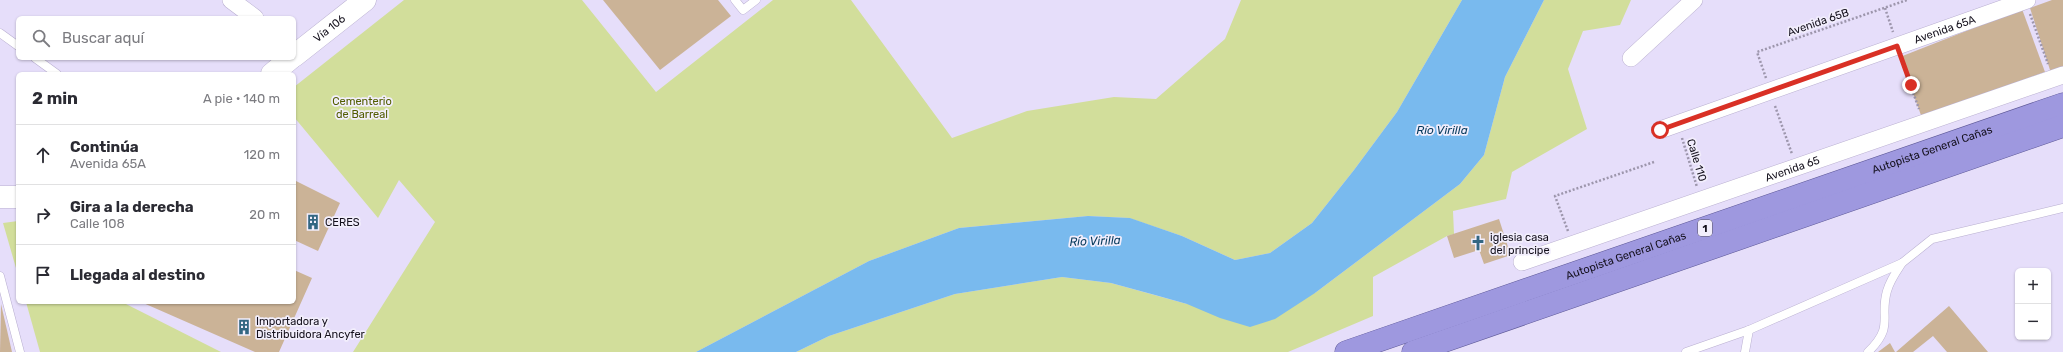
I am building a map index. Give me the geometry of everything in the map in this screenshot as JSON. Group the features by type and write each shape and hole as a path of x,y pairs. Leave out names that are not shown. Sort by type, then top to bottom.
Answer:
{"highway":[{"name":"Autopista General Cañas","path":"1346,352 2063,104"},
{"name":"Autopista General Cañas","path":"1413,352 2063,126"}],"main road":[{"name":"Vía 106","path":"296,53 365,0"},
{"name":"Vía 106","path":"274,72 288,60"},
{"path":"0,197 16,197"}],"street":[{"path":"231,0 252,16"},
{"path":"1631,58 1694,0"},
{"name":"Avenida 65A","path":"1660,130 2026,0"},
{"name":"Avenida 65","path":"1522,262 2057,76"}],"lane":[{"path":"736,0 744,10 756,0"},
{"path":"0,33 16,45"},
{"path":"38,60 54,72"},
{"path":"1686,352 1749,330 1902,263 1932,239 2063,208"},
{"path":"1868,352 1880,339 1886,326 1886,292 1892,277 1902,263"},
{"path":"0,276 20,352"},
{"path":"1746,352 1749,330"}],"path":[{"name":"Avenida 65B","path":"1770,91 1756,52 1907,0"},
{"path":"2026,0 2057,76"},
{"path":"1886,8 1897,46 1924,123"},
{"path":"1770,91 1797,167"},
{"name":"Calle 110","path":"1678,124 1701,200"},
{"path":"1572,245 1555,196 1654,162"}],"green space":[{"name":"Cementerio de Barreal","path":"404,0 582,0 656,92 773,0 851,0 952,138 1027,111 1114,97 1156,99 1225,39 1241,0 1462,0 1397,112 1354,170 1312,223 1270,253 1235,260 1182,236 1129,218 1088,216 959,228 869,261 696,352 353,352 435,222 399,180 378,218 296,119 296,85"},
{"path":"1544,0 1631,0 1620,25 1583,31 1568,69 1587,129 1512,172 1506,199 1453,211 1454,234 1447,236 1373,277 1373,316 1288,352 796,352 829,336 955,294 1062,277 1111,283 1187,304 1315,293 1460,184 1484,155 1505,77"},
{"path":"16,221 16,268 3,223"},
{"path":"27,304 126,304 221,352 40,352"}],"water":[{"name":"Río Virilla","path":"1462,0 1544,0 1505,77 1484,155 1460,184 1315,293 1275,319 1250,327 1220,318 1187,304 1111,283 1062,277 955,294 829,336 796,352 696,352 869,261 959,228 1088,216 1130,218 1182,236 1235,260 1270,253 1312,223 1354,170 1397,112"}],"building":[{"path":"603,0 718,0 731,16 660,70"},
{"path":"2052,0 2063,0 2063,69 2051,73 2030,8"},
{"path":"2022,9 2045,72 1922,118 1900,57"},
{"name":"CERES","path":"296,181 340,203 318,251 296,241"},
{"name":"iglesia casa del principe","path":"1499,219 1509,250 1517,253 1484,264 1479,250 1454,258 1447,236"},
{"name":"Importadora y Distribuidora Ancyfer","path":"296,271 312,278 279,352 255,352 146,304 296,304"},
{"path":"1,304 12,352 0,352"},
{"path":"1949,306 1988,352 1947,352 1933,336 1913,352 1896,352"},
{"path":"1890,343 1895,352 1878,352"}],"place":[{"name":"CERES","path":"313,222"},
{"name":"iglesia casa del principe","path":"1478,243"},
{"name":"Importadora y Distribuidora Ancyfer","path":"244,327"}],"route":[{"path":"1660,130 1897,46 1911,85"}]}
